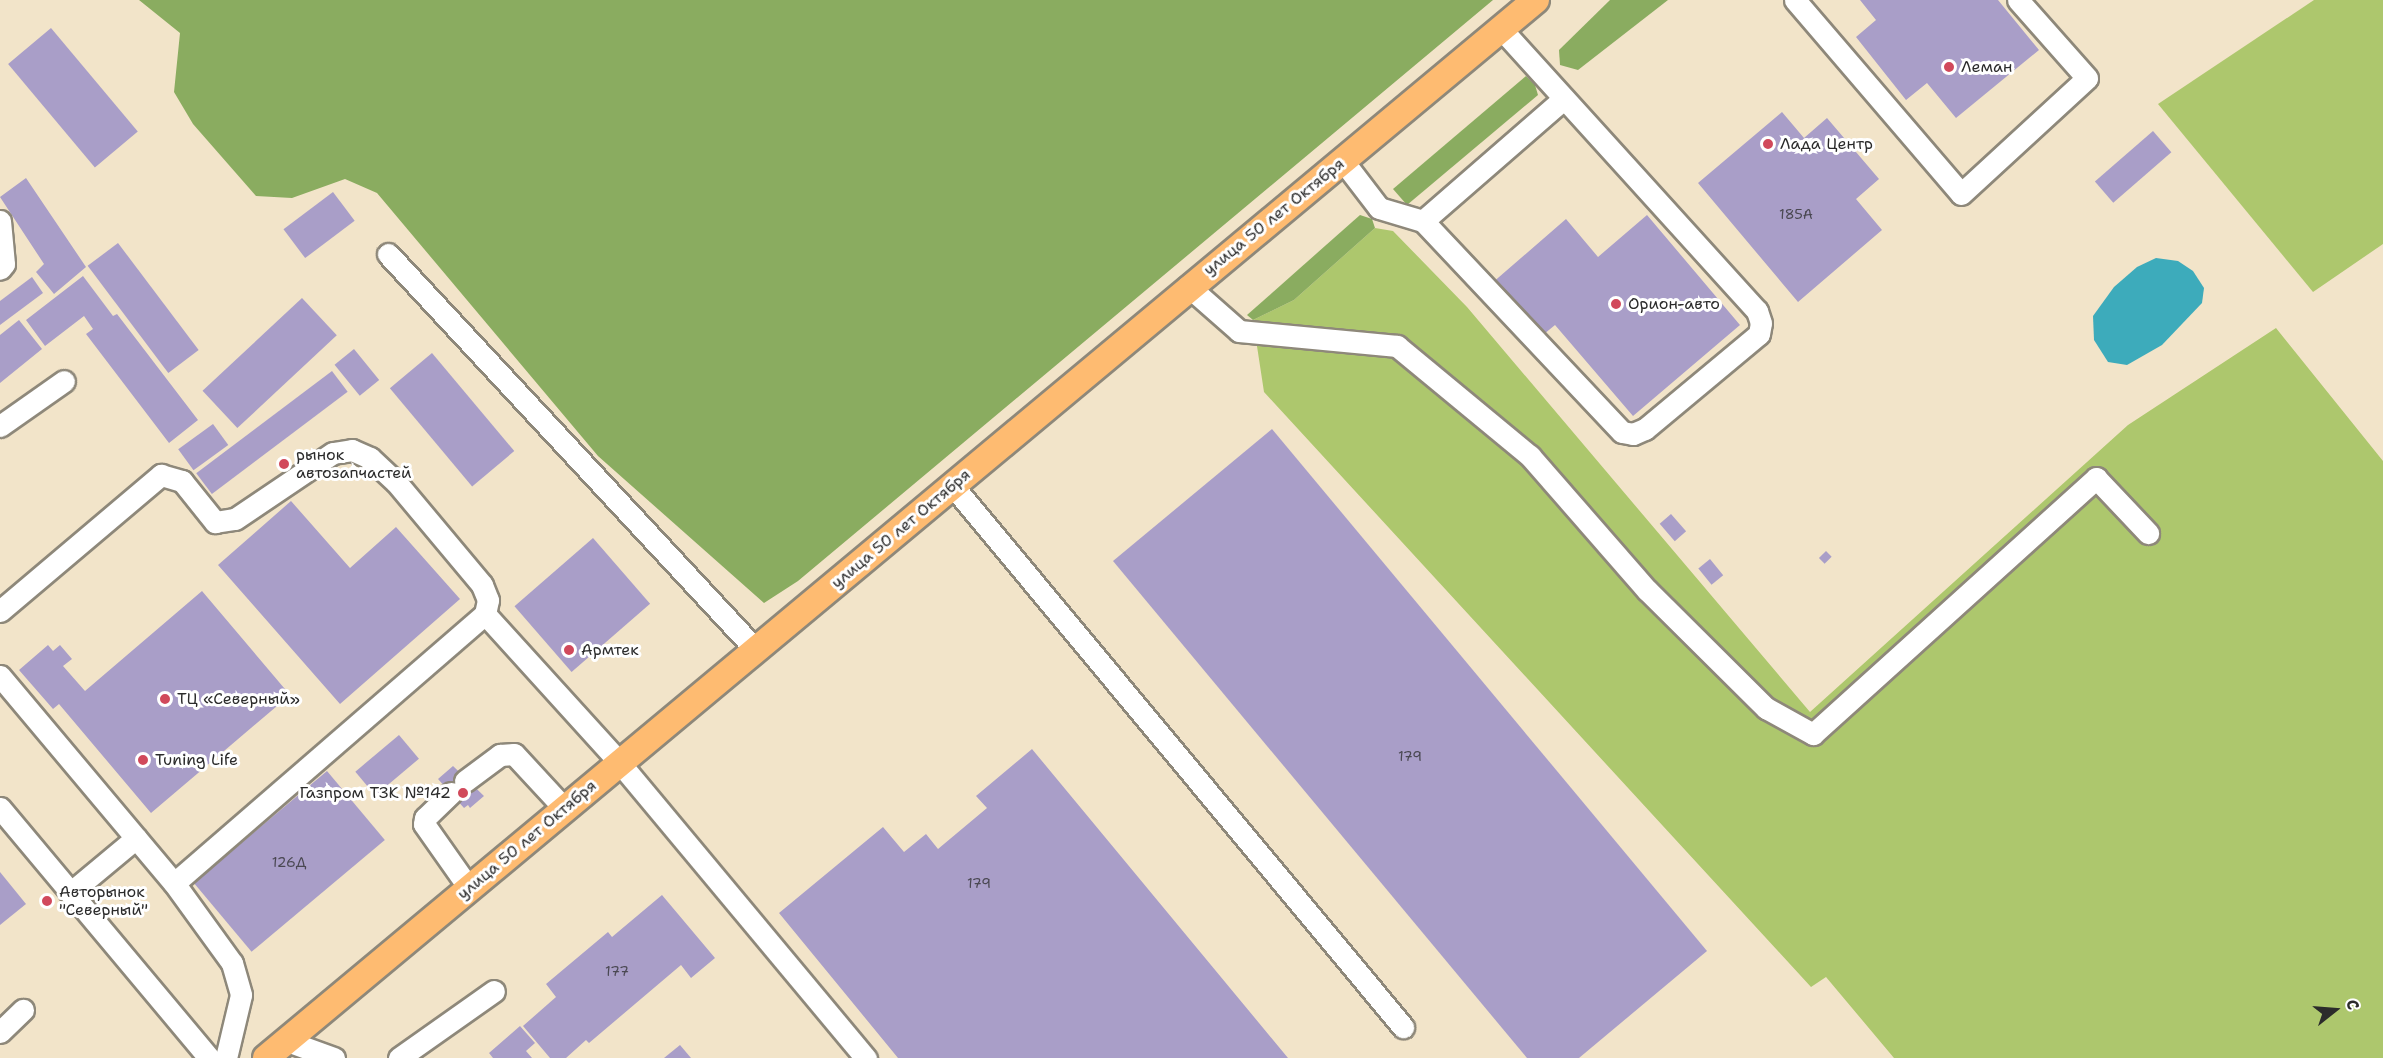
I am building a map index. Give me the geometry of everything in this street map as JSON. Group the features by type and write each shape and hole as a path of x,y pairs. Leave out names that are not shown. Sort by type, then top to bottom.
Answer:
{"main road":[{"name":"улица 50 лет Октября","path":"266,1058 953,486 1188,286 1343,161 1536,0"}],"street":[{"path":"1795,0 1961,194 2087,78 2018,0"},
{"path":"1343,161 1379,208 1423,221 1622,432 1633,434 1645,429 1759,334 1761,323 1757,311 1562,100 1524,53 1501,29"},
{"path":"1423,221 1562,100"},
{"path":"0,221 4,264 0,269"},
{"path":"388,254 755,649"},
{"path":"1188,286 1239,331 1397,346 1530,456 1647,590 1766,708 1813,734 2096,478 2148,533"},
{"path":"0,426 64,381"},
{"path":"0,611 161,475 182,481 216,522 235,519 333,453 352,450 370,458 396,482 482,585 488,600 485,614 174,883"},
{"path":"953,486 1403,1027"},
{"path":"485,614 619,762 867,1058"},
{"path":"0,676 174,883 232,963 240,995 226,1058"},
{"path":"469,888 424,824 425,818 458,787 500,755 513,754 565,809"},
{"path":"0,808 208,1058"},
{"path":"70,893 136,838"},
{"path":"399,1058 494,991"},
{"path":"0,1032 23,1010"},
{"path":"287,1041 334,1058"}],"green space":[{"path":"139,0 1493,0 798,581 764,603 598,456 377,193 345,179 292,198 256,196 193,124 174,92 180,33"},
{"path":"1610,0 1668,0 1578,70 1560,65 1559,50"},
{"path":"2314,0 2383,0 2383,244 2313,292 2158,104"},
{"path":"1526,76 1535,85 1538,95 1407,205 1393,189"},
{"path":"1360,215 1372,219 1375,228 1294,300 1253,320 1247,315"},
{"path":"1375,228 1393,231 1467,307 1810,712 2128,425 2276,328 2383,461 2383,1058 1894,1058 1826,977 1811,987 1264,392 1253,320 1294,300"}],"water":[{"path":"2156,258 2178,261 2193,271 2204,288 2202,303 2162,345 2127,365 2108,362 2094,340 2093,316 2114,287 2137,267"}],"building":[{"name":"Леман","path":"1860,0 1998,0 2039,50 1956,118 1927,83 1906,100 1856,37 1876,20"},
{"path":"51,28 138,131 95,167 8,64"},
{"path":"1782,112 1804,138 1827,118 1879,179 1856,199 1882,230 1798,302 1698,183"},
{"path":"2153,131 2171,152 2113,203 2095,182"},
{"path":"26,178 86,267 54,294 36,272 44,264 0,197"},
{"path":"333,192 355,221 305,258 283,229"},
{"name":"Орион-авто","path":"1647,215 1740,325 1633,416 1555,325 1538,339 1491,284 1566,219 1598,257"},
{"path":"118,243 199,350 168,373 88,266"},
{"path":"83,276 113,316 117,314 198,420 169,443 86,334 93,329 84,316 45,346 26,320"},
{"path":"32,277 43,293 0,325 0,301"},
{"path":"302,298 337,335 237,428 203,391"},
{"path":"19,320 42,349 0,383 0,335"},
{"path":"354,349 379,380 360,396 335,365"},
{"path":"432,353 514,451 472,486 390,388"},
{"path":"332,371 348,392 212,494 196,473"},
{"path":"213,424 228,445 193,470 178,449"},
{"path":"1272,429 1707,951 1579,1058 1527,1058 1113,561"},
{"path":"291,501 350,568 396,527 460,599 340,704 218,565"},
{"path":"1671,514 1686,531 1675,541 1660,524"},
{"path":"593,538 650,604 572,672 515,606"},
{"path":"1826,551 1832,557 1825,564 1819,558"},
{"path":"1710,559 1723,575 1712,585 1698,568"},
{"name":"ТЦ «Северный»","path":"202,591 290,695 151,813 59,704 53,709 19,670 48,645 53,651 60,645 72,659 63,666 85,691"},
{"path":"399,735 419,759 375,795 355,772"},
{"path":"1032,749 1288,1058 898,1058 779,913 883,827 904,852 926,834 938,849 987,808 976,796"},
{"path":"453,766 484,796 470,808 468,805 464,808 438,779"},
{"path":"327,771 385,840 252,952 194,883"},
{"path":"0,872 26,904 0,925"},
{"path":"662,895 715,958 691,978 681,965 589,1043 586,1040 566,1058 550,1058 523,1026 556,997 546,984 608,932 612,937"},
{"path":"520,1026 535,1043 526,1051 532,1058 493,1058 489,1053"},
{"path":"680,1045 691,1058 664,1058"}],"place":[{"name":"Леман","path":"1949,67"},
{"name":"Лада Центр","path":"1768,144"},
{"name":"Орион-авто","path":"1616,304"},
{"name":"рынок автозапчастей","path":"284,464"},
{"name":"Армтек","path":"569,650"},
{"name":"ТЦ «Северный»","path":"165,699"},
{"name":"Tuning Life","path":"143,760"},
{"name":"Газпром ТЗК №142","path":"463,793"},
{"name":"Авторынок \"Северный\"","path":"47,901"}]}
